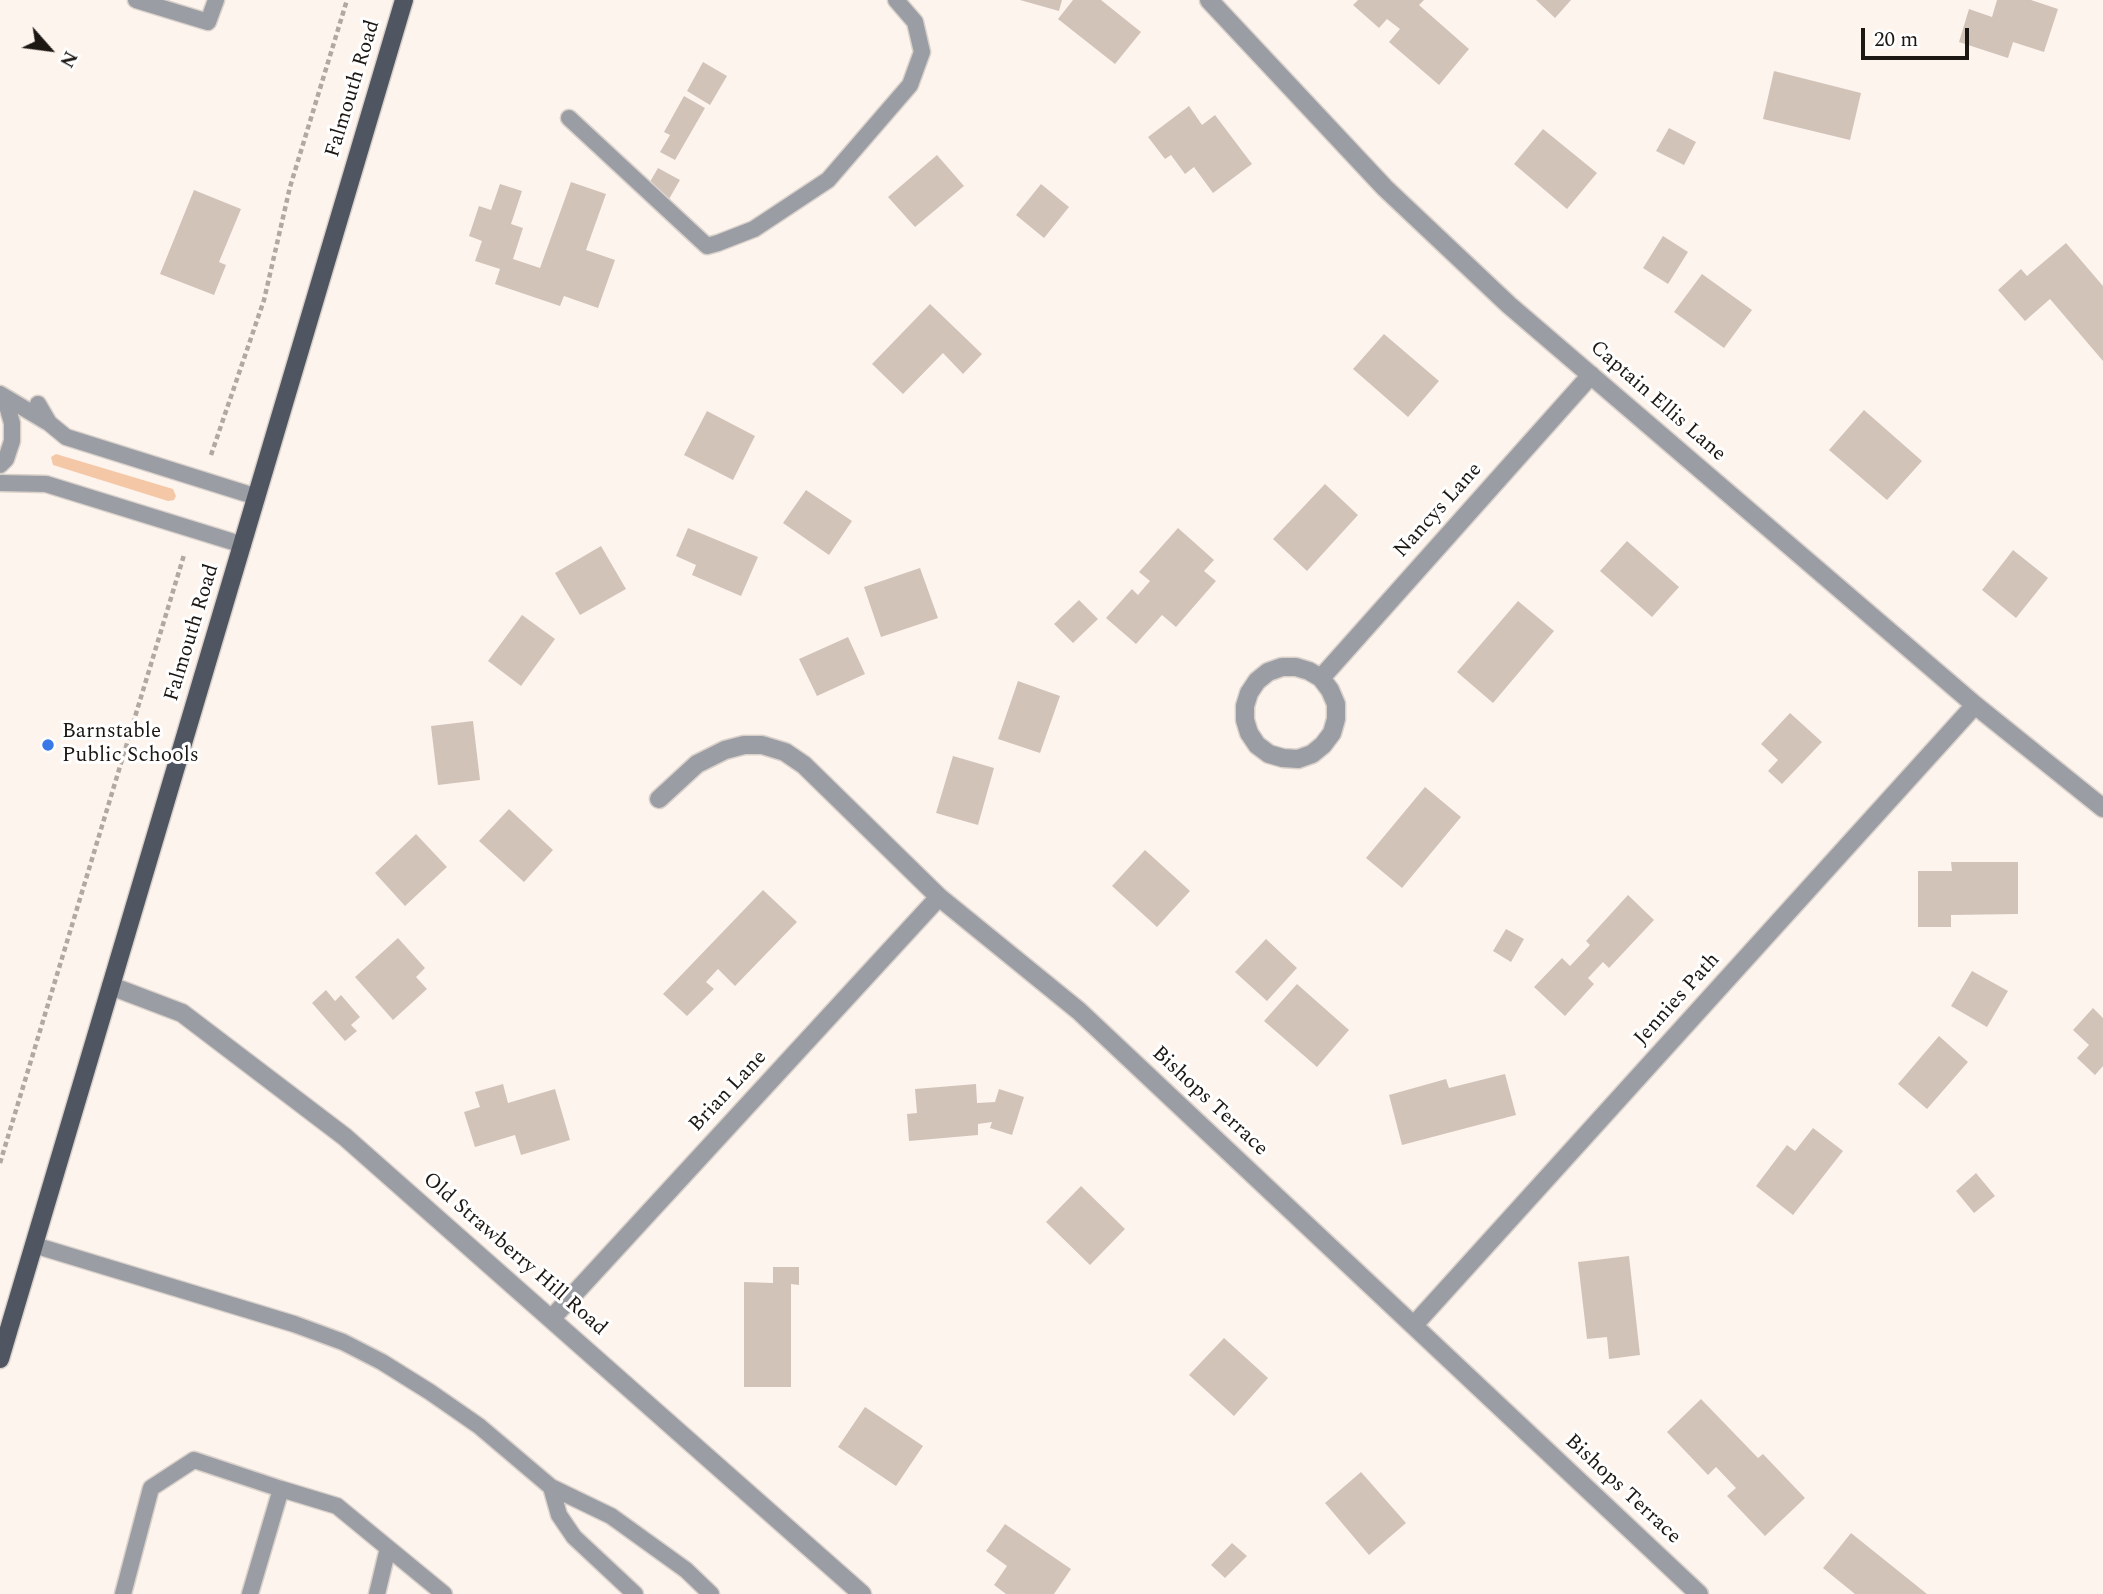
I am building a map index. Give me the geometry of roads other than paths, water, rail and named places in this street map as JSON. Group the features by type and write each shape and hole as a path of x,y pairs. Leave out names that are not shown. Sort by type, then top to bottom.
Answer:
{"main road":[{"name":"Falmouth Road","path":"0,1359 404,0"}],"street":[{"name":"Captain Ellis Lane","path":"1209,0 1385,188 1509,305 1975,705 2103,808"},
{"name":"Nancys Lane","path":"1321,678 1591,375"},
{"path":"1282,667 1303,669 1321,678 1336,704 1332,733 1323,745 1312,754 1298,759 1269,754 1257,745 1245,720 1249,692 1257,681 1268,672 1282,667"},
{"name":"Jennies Path","path":"1414,1325 1975,705"},
{"name":"Bishops Terrace","path":"659,799 697,764 725,750 744,745 762,745 785,751 804,765 939,897 1079,1011 1699,1594"},
{"name":"Brian Lane","path":"552,1318 939,897"},
{"name":"Old Strawberry Hill Road","path":"111,986 182,1013 345,1137 862,1594"}],"lane":[{"path":"136,0 208,22 216,0"},
{"path":"569,118 707,246 718,243 754,229 828,180 910,85 922,52 915,22 896,0"},
{"path":"0,395 49,423 66,437 257,497"},
{"path":"0,395 7,406 12,423 12,441 6,459 0,465"},
{"path":"38,404 49,423"},
{"path":"0,483 46,484 243,545"},
{"path":"34,1245 295,1324 342,1342 382,1362 479,1426 551,1487 611,1516 686,1570 711,1594"},
{"path":"123,1594 151,1488 194,1460 337,1506 444,1594"},
{"path":"551,1487 559,1515 574,1537 635,1594"},
{"path":"250,1594 281,1489"},
{"path":"377,1594 388,1549"}],"place":[{"name":"Barnstable Public Schools","path":"48,745"}]}
